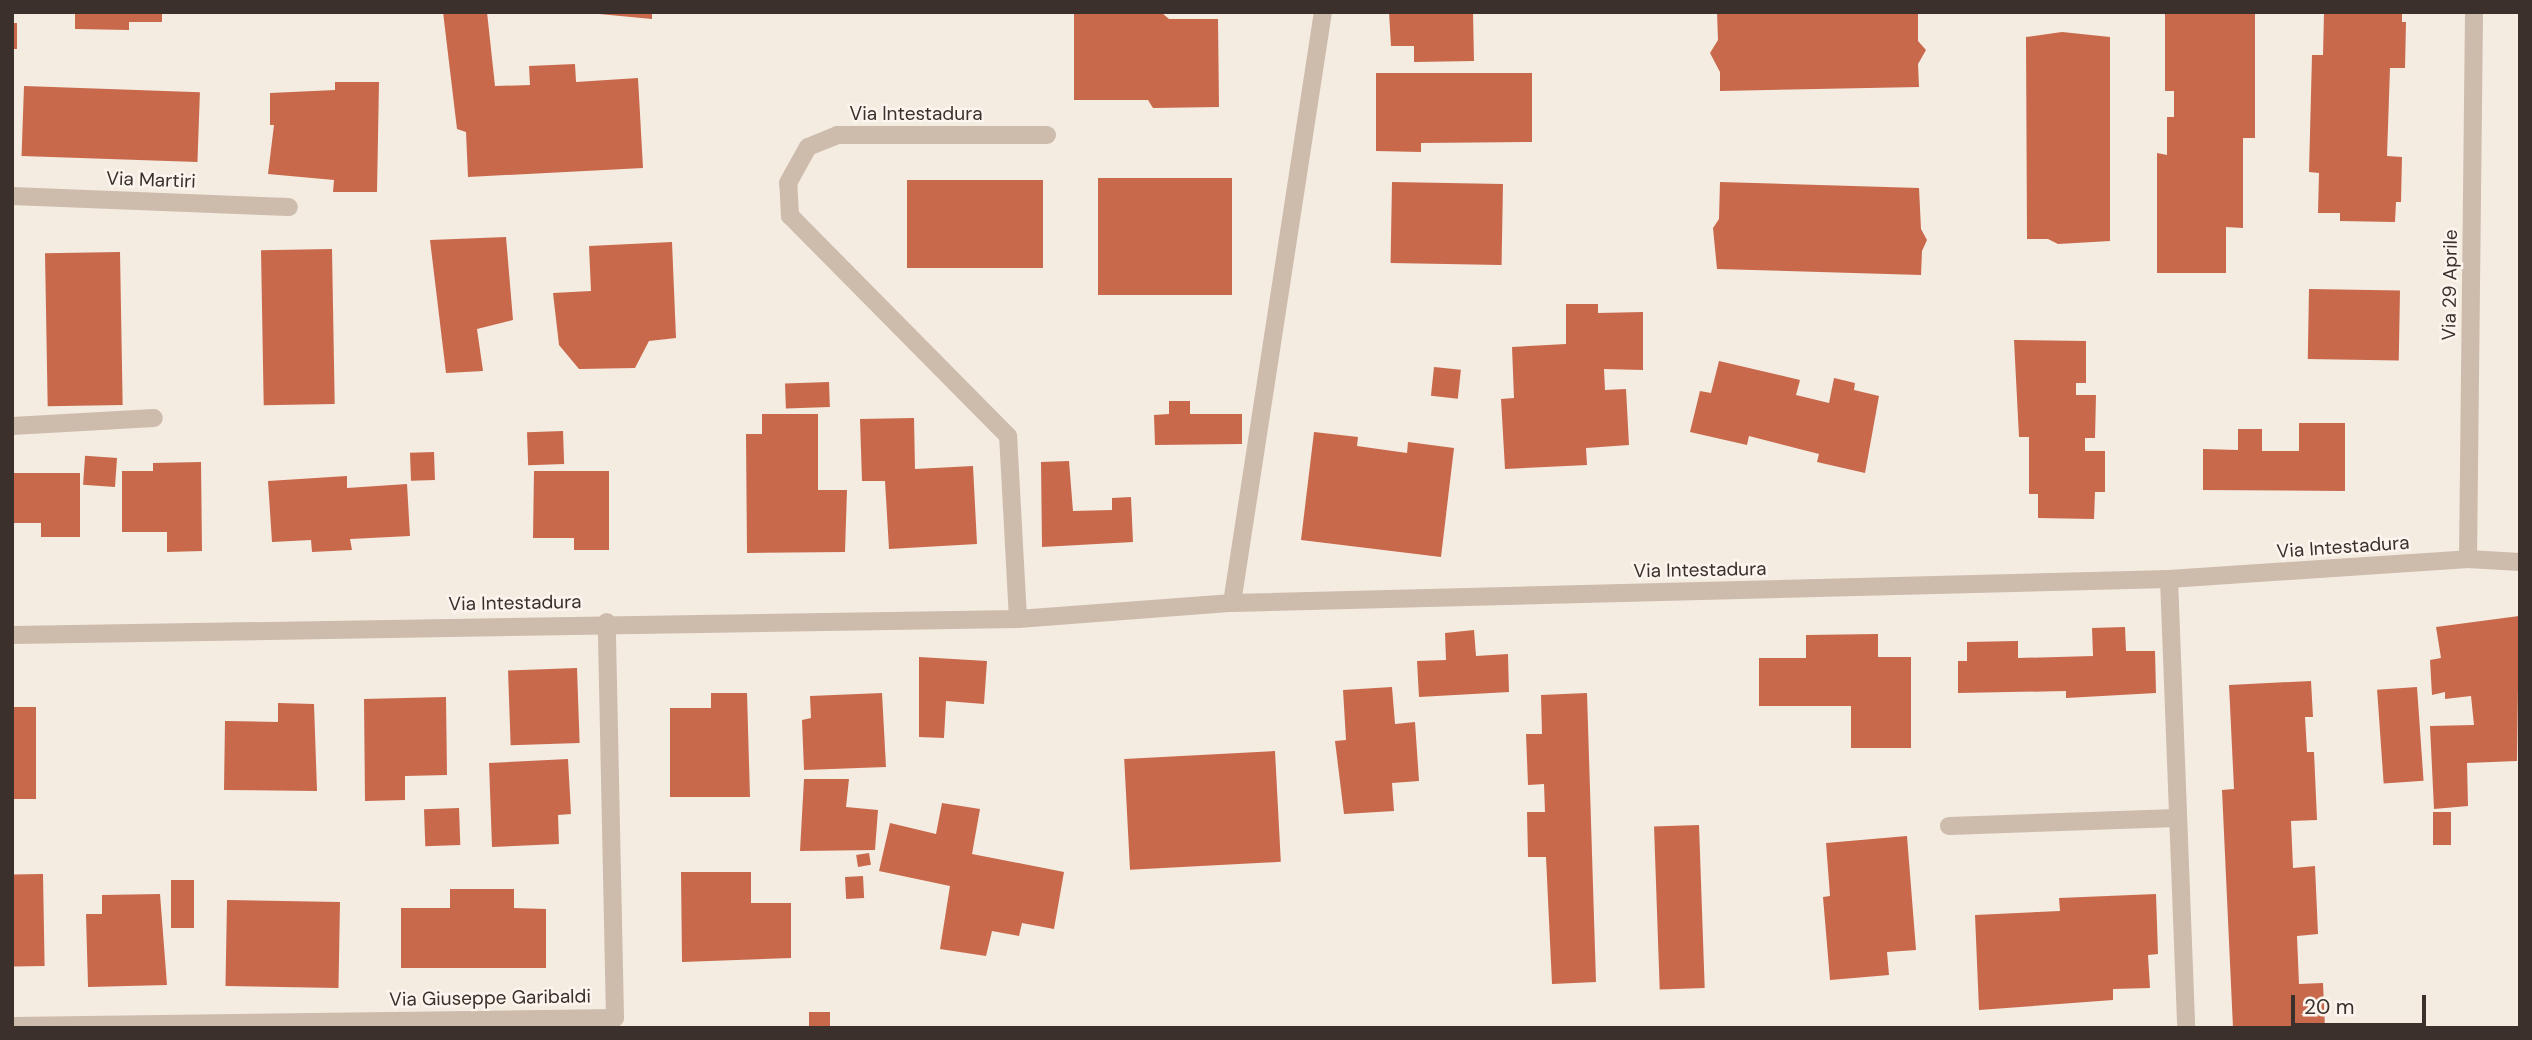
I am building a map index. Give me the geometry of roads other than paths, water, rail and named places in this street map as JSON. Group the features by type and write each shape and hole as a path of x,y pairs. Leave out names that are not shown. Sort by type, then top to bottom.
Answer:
{"street":[{"path":"1232,603 1323,12"},
{"name":"Via 29 Aprile","path":"2468,559 2473,12"},
{"name":"Via Intestadura","path":"1018,619 1008,436 790,216 788,183 808,147 837,135 1047,135"},
{"name":"Via Martiri","path":"12,196 289,207"},
{"path":"12,426 154,418"},
{"name":"Via Intestadura","path":"12,635 607,622 1018,619 1232,603 2169,579 2468,559 2520,562"},
{"path":"2169,579 2186,1028"},
{"name":"Via Giuseppe Garibaldi","path":"12,1026 615,1017 607,622"},
{"path":"1949,826 2176,818"}]}
